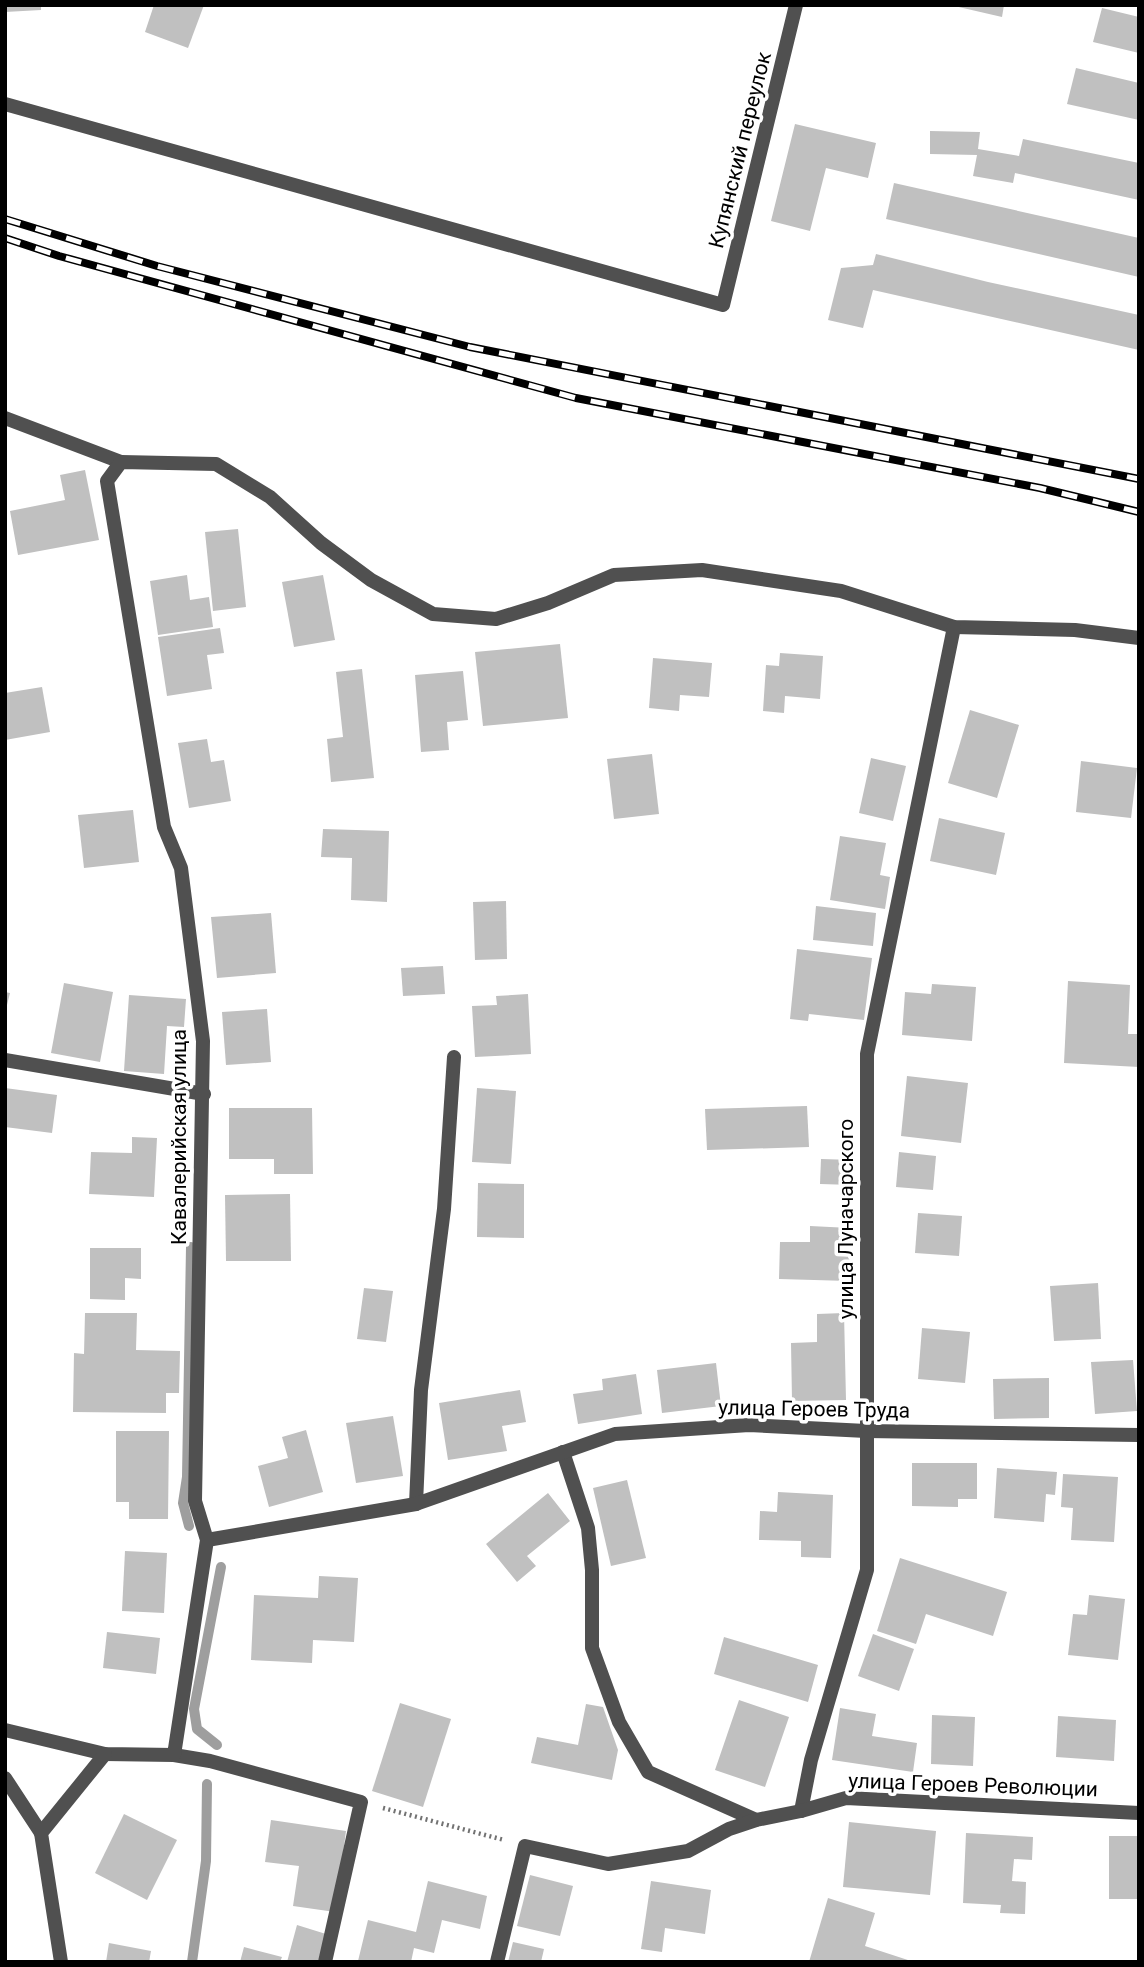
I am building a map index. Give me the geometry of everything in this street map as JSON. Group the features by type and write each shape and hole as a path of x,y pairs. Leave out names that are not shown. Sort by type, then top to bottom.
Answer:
{"street":[{"name":"Купянский переулок","path":"5,104 723,305 796,5"},
{"path":"5,418 121,462 216,464 270,498 321,543 371,580 433,614 496,619 548,603 614,575 702,570 841,591 954,626 1076,630 1139,638"},
{"name":"Кавалерийская улица","path":"121,462 107,481 164,827 181,868 203,1041 195,1501 207,1540 174,1755"},
{"name":"улица Луначарского","path":"801,1811 811,1760 866,1570 867,1054 954,626"},
{"path":"416,1504 421,1390 444,1209 454,1056"},
{"path":"5,1060 204,1094"},
{"name":"улица Героев Труда","path":"207,1540 416,1504 615,1434 749,1425 866,1431 1139,1435"},
{"path":"564,1452 588,1528 593,1570 592,1648 619,1722 648,1772 756,1820"},
{"path":"5,1730 105,1754 174,1755 210,1761 361,1802 325,1962"},
{"path":"41,1833 105,1754"},
{"path":"5,1778 41,1833 61,1962"},
{"name":"улица Героев Революции","path":"525,1846 608,1864 688,1851 729,1829 846,1798 1139,1814"},
{"path":"497,1962 525,1846"}],"path":[{"path":"361,1802 525,1846"}],"building":[{"path":"5,5 41,5 41,10 5,12"},
{"path":"154,5 204,5 188,48 145,32"},
{"path":"950,5 1004,5 1002,17"},
{"path":"1102,8 1139,17 1139,53 1093,42"},
{"path":"1076,68 1139,83 1139,120 1067,104"},
{"path":"795,124 876,143 868,178 826,168 810,231 771,221"},
{"path":"930,131 980,132 978,149 1019,156 1023,139 1139,163 1139,200 1015,173 1013,183 973,176 977,155 930,154"},
{"path":"894,183 1139,238 1139,277 886,219"},
{"path":"876,254 1139,315 1139,350 873,290 863,328 828,320 841,268 873,265"},
{"path":"85,470 99,540 18,555 10,511 65,500 60,475"},
{"path":"238,529 246,607 213,611 205,532"},
{"path":"187,575 190,600 209,597 213,627 158,635 150,581"},
{"path":"323,575 335,640 294,647 282,582"},
{"path":"220,628 224,653 207,655 212,689 167,696 158,637"},
{"path":"560,644 568,718 483,726 475,652"},
{"path":"780,653 823,656 820,699 785,696 784,713 763,711 766,665 779,666"},
{"path":"653,658 712,663 709,697 680,695 679,711 649,708"},
{"path":"362,669 374,778 331,782 327,739 343,737 336,672"},
{"path":"463,671 468,720 447,722 449,750 421,752 415,675"},
{"path":"42,687 50,732 5,740 5,693"},
{"path":"970,710 1019,725 997,798 948,783"},
{"path":"207,739 211,762 224,760 231,801 189,808 178,743"},
{"path":"652,754 659,814 614,819 607,759"},
{"path":"871,758 906,766 893,821 859,813"},
{"path":"1081,761 1137,768 1131,818 1076,812"},
{"path":"133,810 139,862 84,868 78,815"},
{"path":"939,818 1005,833 996,875 930,861"},
{"path":"323,829 389,831 387,902 351,900 352,858 321,857"},
{"path":"840,836 886,843 880,875 890,877 885,909 830,900"},
{"path":"506,901 507,959 475,960 473,902"},
{"path":"816,906 876,913 873,946 813,940"},
{"path":"271,913 276,973 217,978 211,917"},
{"path":"797,949 872,958 864,1020 809,1014 808,1021 790,1019"},
{"path":"443,966 445,994 403,996 401,968"},
{"path":"1068,981 1130,985 1128,1034 1139,1034 1139,1067 1064,1063"},
{"path":"64,983 113,992 100,1062 51,1053"},
{"path":"932,984 976,987 972,1041 902,1035 905,992 931,994"},
{"path":"5,992 10,993 6,1009 5,1009"},
{"path":"528,994 531,1054 475,1057 472,1006 497,1005 496,996"},
{"path":"129,995 186,999 184,1027 167,1026 164,1074 124,1071"},
{"path":"267,1009 271,1062 226,1065 222,1012"},
{"path":"907,1076 968,1083 961,1143 901,1136"},
{"path":"5,1088 57,1095 52,1133 5,1127"},
{"path":"477,1088 516,1091 511,1164 472,1162"},
{"path":"807,1106 809,1147 707,1150 705,1109"},
{"path":"229,1108 312,1108 313,1174 274,1174 274,1159 229,1159"},
{"path":"132,1137 157,1138 154,1197 89,1194 91,1152 132,1153"},
{"path":"899,1152 936,1156 933,1190 896,1187"},
{"path":"821,1159 854,1160 853,1185 820,1184"},
{"path":"478,1183 524,1184 524,1238 477,1237"},
{"path":"290,1194 291,1261 226,1261 225,1195"},
{"path":"918,1213 962,1216 959,1256 915,1253"},
{"path":"810,1226 850,1228 849,1281 779,1279 780,1242 810,1242"},
{"path":"90,1248 141,1248 141,1279 125,1278 125,1300 90,1299"},
{"path":"1098,1283 1101,1339 1054,1341 1050,1286"},
{"path":"364,1288 393,1291 386,1342 357,1339"},
{"path":"85,1313 137,1313 136,1350 180,1351 179,1393 166,1393 166,1413 73,1412 74,1353 84,1354"},
{"path":"844,1313 846,1400 792,1401 791,1343 817,1342 817,1314"},
{"path":"922,1328 970,1332 965,1383 918,1379"},
{"path":"1133,1360 1137,1411 1095,1414 1091,1362"},
{"path":"716,1363 721,1406 662,1413 657,1370"},
{"path":"636,1374 642,1414 578,1424 573,1394 603,1390 602,1379"},
{"path":"1049,1378 1049,1418 994,1419 993,1379"},
{"path":"520,1390 526,1422 502,1426 507,1451 448,1460 439,1403"},
{"path":"393,1416 403,1476 356,1483 346,1423"},
{"path":"306,1430 323,1492 269,1507 258,1466 288,1458 282,1437"},
{"path":"116,1431 169,1431 168,1519 129,1519 129,1502 116,1502"},
{"path":"912,1463 977,1463 977,1499 958,1499 958,1507 912,1506"},
{"path":"997,1468 1057,1472 1055,1495 1046,1494 1044,1522 994,1518"},
{"path":"1063,1474 1118,1477 1114,1542 1071,1540 1073,1508 1061,1507"},
{"path":"627,1480 646,1558 611,1566 593,1488"},
{"path":"778,1492 833,1495 831,1558 801,1557 801,1541 759,1540 760,1511 777,1512"},
{"path":"548,1493 570,1521 527,1556 536,1566 517,1582 486,1544"},
{"path":"125,1551 167,1553 164,1613 122,1611"},
{"path":"900,1558 1007,1592 993,1636 926,1614 916,1644 877,1631"},
{"path":"319,1576 358,1578 354,1642 313,1640 312,1663 251,1660 254,1595 318,1598"},
{"path":"1089,1595 1125,1599 1118,1660 1068,1655 1073,1614 1087,1615"},
{"path":"107,1632 160,1638 156,1674 103,1668"},
{"path":"873,1634 914,1649 899,1691 858,1676"},
{"path":"724,1637 818,1665 808,1702 714,1674"},
{"path":"739,1700 789,1717 765,1787 715,1770"},
{"path":"400,1703 451,1719 423,1807 372,1791"},
{"path":"586,1704 603,1707 618,1750 612,1780 531,1763 537,1737 578,1745"},
{"path":"840,1708 876,1714 872,1736 917,1743 913,1772 832,1760"},
{"path":"932,1715 975,1717 973,1766 931,1764"},
{"path":"1058,1716 1116,1720 1114,1761 1056,1757"},
{"path":"124,1814 177,1840 147,1900 95,1873"},
{"path":"271,1820 346,1831 335,1912 293,1906 299,1866 265,1862"},
{"path":"849,1822 936,1831 930,1895 843,1887"},
{"path":"966,1833 1033,1837 1032,1860 1014,1859 1012,1881 1026,1882 1025,1914 1000,1913 1001,1905 963,1903"},
{"path":"1109,1836 1139,1836 1139,1899 1109,1899"},
{"path":"530,1875 573,1886 560,1936 517,1926"},
{"path":"428,1881 487,1896 480,1929 442,1920 434,1953 414,1948 411,1962 358,1961 368,1920 416,1932"},
{"path":"651,1881 711,1890 705,1934 665,1928 662,1952 641,1949"},
{"path":"828,1898 875,1913 865,1946 914,1962 809,1962"},
{"path":"297,1925 326,1934 318,1962 287,1962"},
{"path":"513,1942 544,1949 541,1962 508,1962"},
{"path":"109,1943 151,1951 149,1962 106,1962"},
{"path":"244,1947 282,1957 280,1962 240,1962"}],"waterway":[{"path":"189,1526 183,1503 187,1477 191,1247"},
{"path":"217,1745 197,1729 194,1709 221,1567"},
{"path":"192,1962 206,1861 207,1784"}],"railway":[{"path":"5,219 157,266 470,347 1139,479"},
{"path":"5,238 59,256 576,398 1040,488 1139,512"}]}
